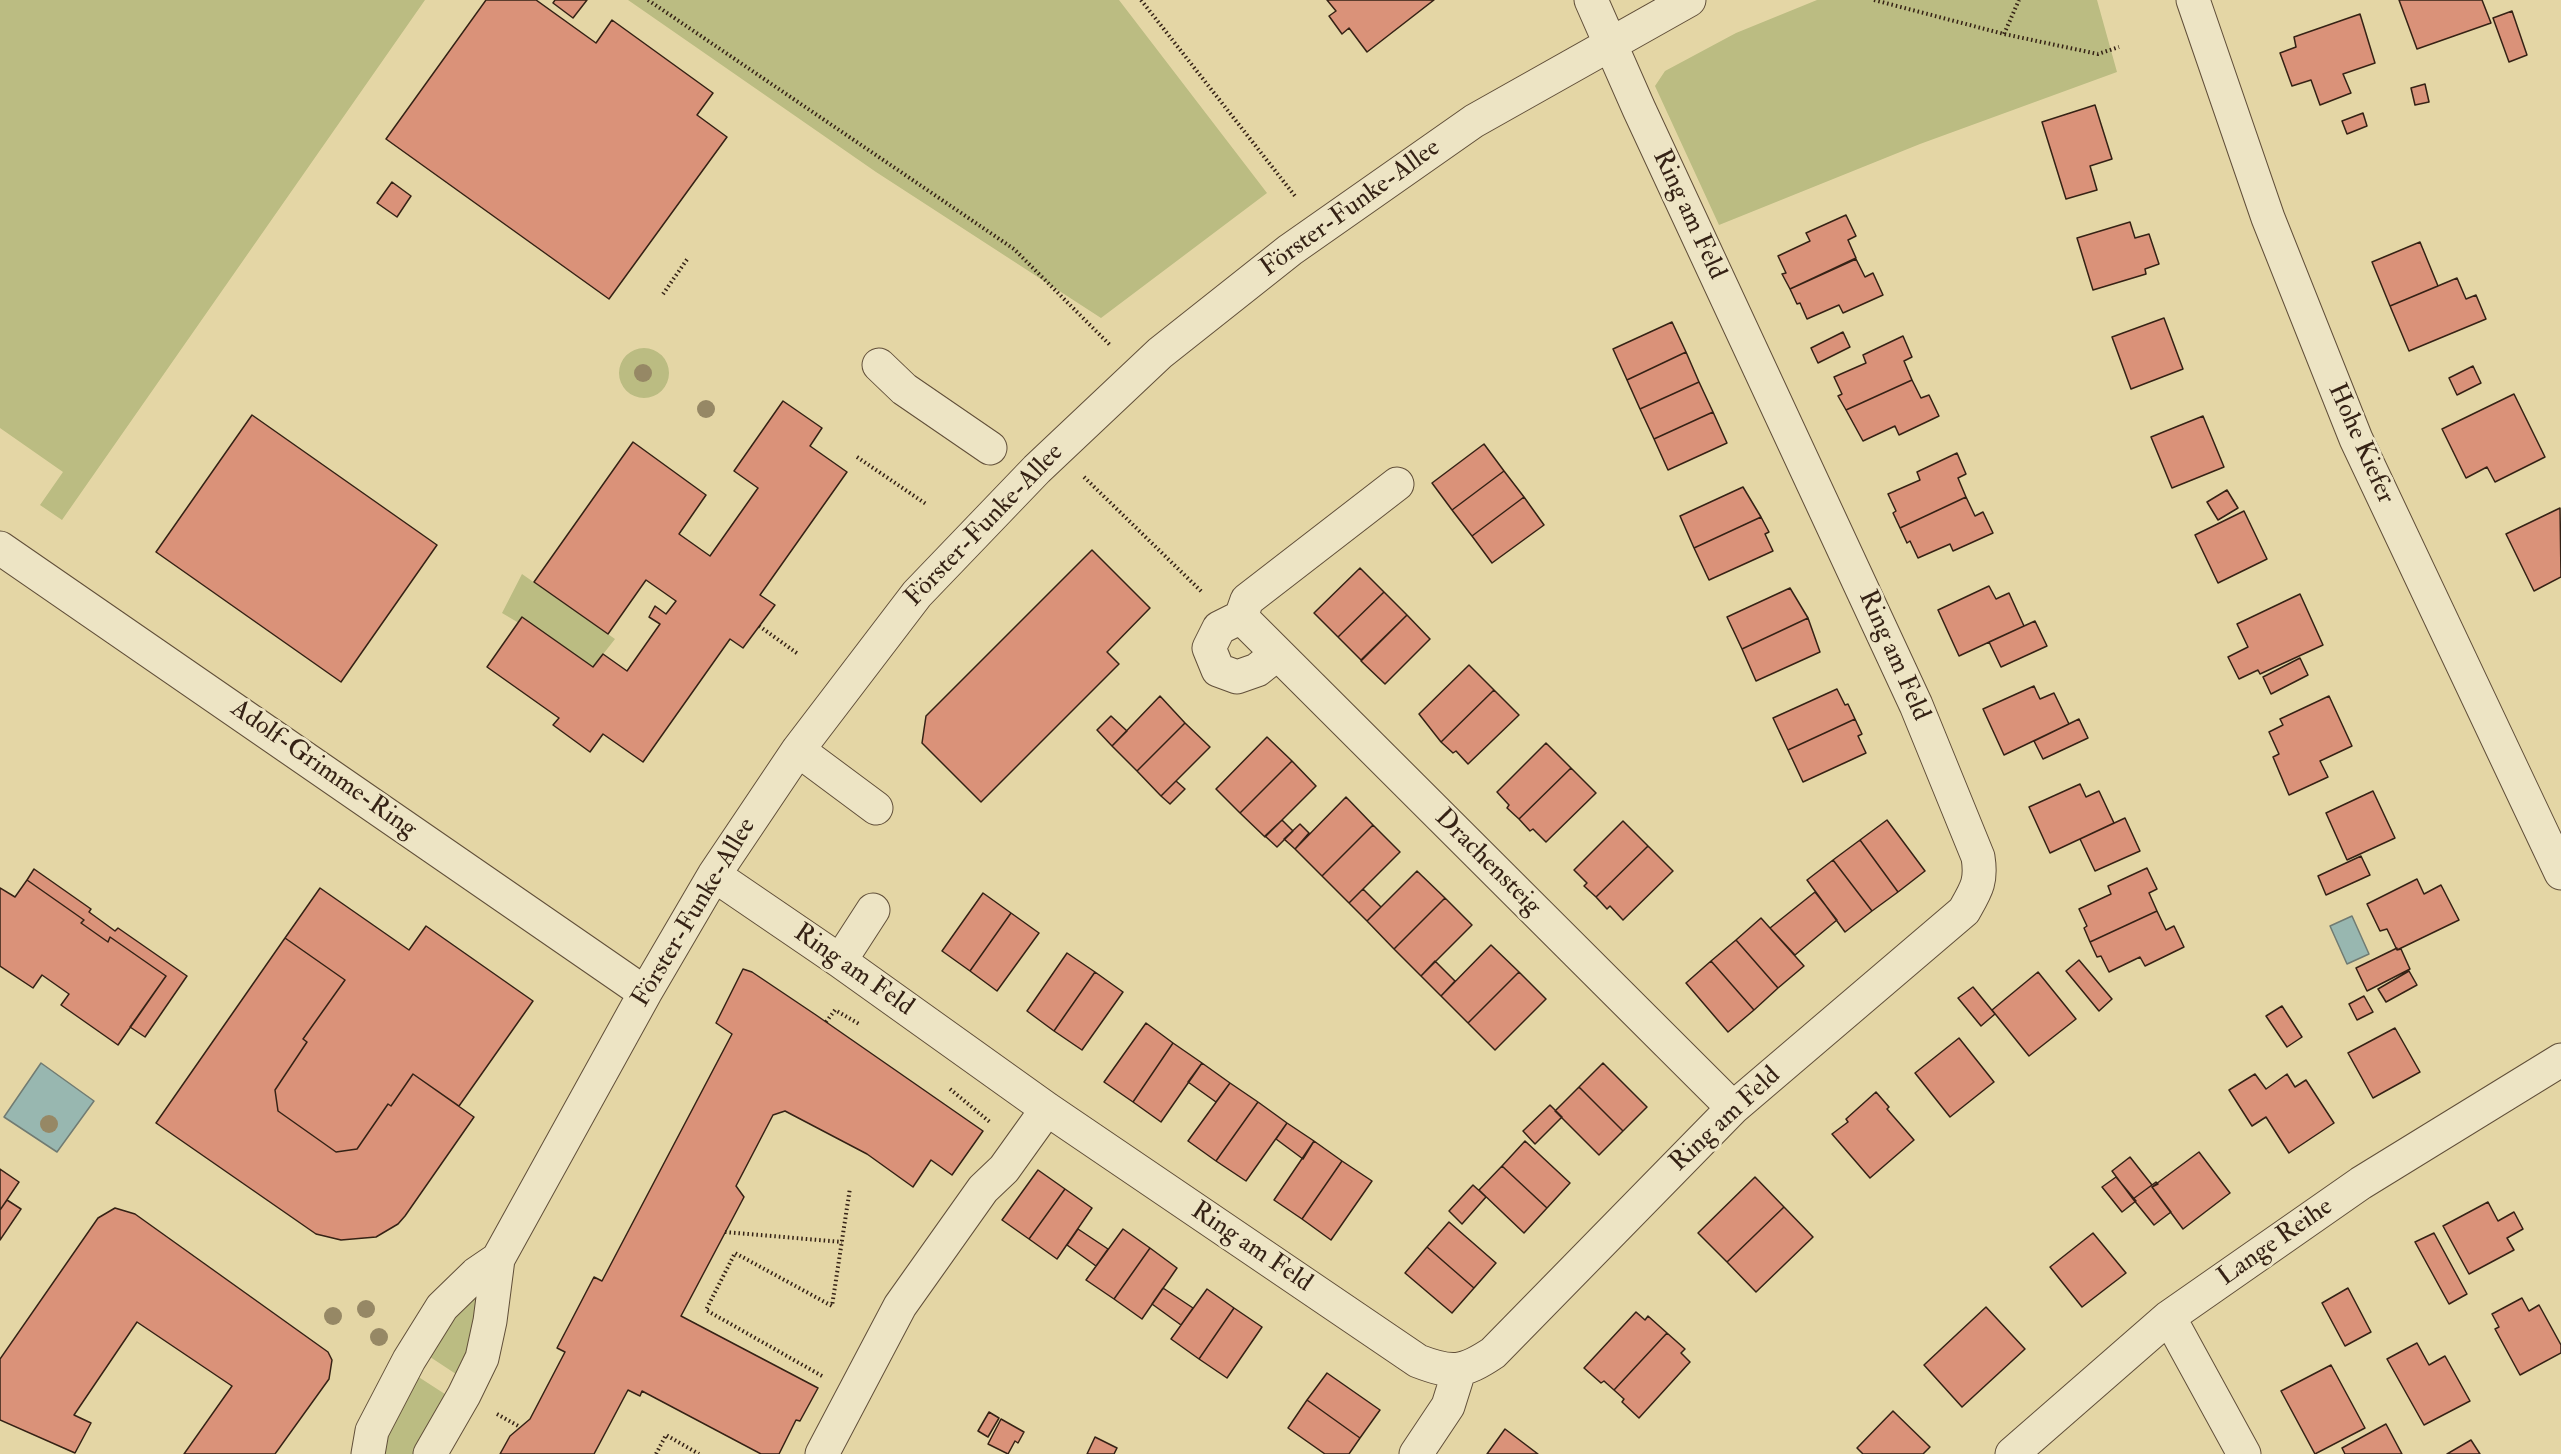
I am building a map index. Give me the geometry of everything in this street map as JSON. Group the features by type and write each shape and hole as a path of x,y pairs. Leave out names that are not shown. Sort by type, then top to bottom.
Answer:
{"street":[{"name":"Ring am Feld","path":"714,875 840,961 1047,1109 1418,1361 1442,1370 1459,1371 1477,1364 1493,1353 1733,1108 1964,911 1977,888 1981,874 1978,857 1916,705 1610,46 1591,0"},
{"name":"Förster-Funke-Allee","path":"430,1454 482,1358 490,1321 498,1259 645,993 714,875 798,750 917,594 1037,469 1160,353 1290,250 1474,121 1689,0"},
{"name":"Hohe Kiefer","path":"2198,2 2268,218 2356,439 2561,873"},
{"path":"879,365 904,389 990,448"},
{"path":"1277,654 1257,670 1237,677 1218,670 1209,648 1219,628 1241,617 1247,600 1397,484"},
{"name":"Adolf-Grimme-Ring","path":"0,548 645,993"},
{"name":"Drachensteig","path":"1241,617 1733,1108"},
{"path":"798,750 876,808"},
{"path":"840,961 873,910"},
{"name":"Lange Reihe","path":"2012,1454 2169,1317 2361,1183 2561,1060"},
{"path":"822,1454 900,1306 983,1189 1004,1169 1047,1109"},
{"name":"Förster-Funke-Allee","path":"368,1454 372,1431 409,1360 442,1307 476,1274 498,1259"},
{"path":"2169,1317 2244,1454"},
{"path":"1416,1454 1448,1406 1459,1371"}],"path":[{"path":"648,0 1014,249 1110,345"},
{"path":"1141,0 1294,196"},
{"path":"1874,0 2004,34 2098,54 2119,47"},
{"path":"2004,34 2019,0"},
{"path":"663,294 688,258"},
{"path":"857,457 926,504"},
{"path":"1078,471 1209,598"},
{"path":"759,626 798,654"},
{"path":"826,1022 835,1010 861,1026"},
{"path":"943,1083 992,1124"},
{"path":"824,1377 706,1310 735,1253 832,1306 850,1188"},
{"path":"725,1232 842,1242"},
{"path":"656,1454 666,1435 699,1454"}],"green space":[{"path":"0,0 425,0 62,520 40,505 63,472 0,428"},
{"path":"628,0 1119,0 1267,193 1101,318 876,172"},
{"path":"1817,0 2097,0 2117,72 1920,144 1719,225 1655,86 1665,71 1736,33"},
{"path":"649,348 662,355 668,363 668,383 662,391 654,397 639,398 626,391 620,383 619,368 626,355 634,349"},
{"path":"522,574 615,639 593,667 502,613"},
{"path":"474,1295 479,1297 462,1378 424,1353 436,1332"},
{"path":"414,1374 451,1398 420,1454 382,1454 382,1438"}],"water":[{"path":"2352,916 2369,954 2347,964 2330,926"},
{"path":"41,1063 94,1101 57,1152 4,1117"}],"building":[{"path":"486,0 536,0 596,43 612,20 713,93 697,115 727,137 609,299 386,139"},
{"path":"555,0 587,0 573,18 553,3"},
{"path":"1327,0 1434,0 1367,52 1349,28 1342,34 1329,16 1336,11"},
{"path":"2399,0 2482,0 2491,23 2417,49"},
{"path":"2512,11 2527,55 2509,62 2493,18"},
{"path":"2360,14 2375,63 2343,74 2351,93 2320,105 2311,80 2292,86 2280,53 2296,47 2294,37"},
{"path":"2425,84 2429,102 2415,105 2411,88"},
{"path":"2095,105 2112,159 2090,166 2097,190 2066,199 2042,122"},
{"path":"2363,113 2367,126 2347,134 2342,121"},
{"path":"392,182 411,196 397,217 377,203"},
{"path":"1846,215 1856,236 1848,240 1856,258 1790,289 1782,274 1786,273 1778,256 1810,241 1806,233"},
{"path":"2130,222 2135,238 2149,234 2159,264 2145,269 2146,274 2093,290 2077,238"},
{"path":"2420,242 2438,286 2390,306 2372,262"},
{"path":"1856,259 1865,277 1873,273 1883,295 1843,313 1839,305 1807,319 1790,289"},
{"path":"2457,278 2466,299 2476,295 2486,319 2409,351 2390,306"},
{"path":"2164,318 2183,369 2131,389 2112,337"},
{"path":"1672,322 1686,352 1627,380 1613,349"},
{"path":"1843,332 1850,347 1818,363 1811,348"},
{"path":"1903,336 1912,357 1904,361 1912,380 1846,410 1838,396 1842,394 1834,377 1866,363 1863,355"},
{"path":"1686,352 1699,382 1640,409 1627,380"},
{"path":"2473,366 2481,383 2457,395 2449,378"},
{"path":"1912,380 1921,398 1929,395 1939,416 1899,435 1895,426 1863,441 1846,410"},
{"path":"1699,382 1713,412 1654,439 1640,409"},
{"path":"2514,394 2545,457 2495,482 2487,467 2466,478 2442,429"},
{"path":"783,401 822,428 810,446 847,472 760,595 775,605 743,648 730,639 643,762 603,734 590,752 553,725 559,718 487,667 522,617 593,667 603,654 627,671 660,624 649,617 655,606 666,614 676,601 646,580 608,634 534,582 633,442 706,495 679,534 710,556 758,488 734,471"},
{"path":"1713,412 1727,443 1668,470 1654,439"},
{"path":"252,415 437,545 341,682 156,552"},
{"path":"2203,416 2224,467 2172,488 2151,437"},
{"path":"1484,444 1504,471 1452,510 1432,483"},
{"path":"1957,453 1966,474 1958,478 1966,497 1900,528 1893,513 1896,511 1888,494 1920,480 1917,472"},
{"path":"1504,471 1524,497 1472,536 1452,510"},
{"path":"1743,487 1761,517 1694,548 1680,516"},
{"path":"2227,490 2238,508 2218,520 2207,502"},
{"path":"1524,497 1544,525 1492,563 1472,536"},
{"path":"1966,497 1975,516 1983,512 1993,533 1953,551 1950,544 1918,558 1910,541 1907,543 1900,528"},
{"path":"2560,508 2561,577 2534,591 2506,534"},
{"path":"2244,511 2267,559 2218,583 2195,535"},
{"path":"1761,517 1769,532 1765,534 1773,551 1709,580 1694,548"},
{"path":"1092,550 1150,608 1107,652 1119,664 981,802 922,743 926,716"},
{"path":"1360,568 1384,592 1338,637 1314,613"},
{"path":"1989,586 1996,599 2009,593 2024,626 1959,656 1938,610"},
{"path":"1790,588 1808,618 1742,649 1727,617"},
{"path":"1384,592 1407,615 1361,660 1338,637"},
{"path":"2300,594 2323,645 2260,674 2258,670 2239,679 2228,657 2248,647 2237,624"},
{"path":"1407,615 1430,639 1385,684 1361,661"},
{"path":"1808,618 1820,652 1756,681 1742,649"},
{"path":"2035,621 2047,646 2001,667 1989,642"},
{"path":"2300,658 2308,675 2271,694 2263,677"},
{"path":"1469,665 1494,690 1441,742 1419,714"},
{"path":"2034,686 2040,699 2054,693 2069,724 2004,755 1983,709"},
{"path":"1837,689 1855,719 1788,750 1773,718"},
{"path":"1494,690 1519,715 1468,764 1456,751 1453,753 1441,742"},
{"path":"1160,696 1185,723 1137,771 1112,746"},
{"path":"2329,696 2352,746 2320,761 2328,777 2289,795 2273,757 2279,754 2269,732 2283,725 2280,719"},
{"path":"1111,716 1127,731 1112,746 1097,730"},
{"path":"1855,719 1862,734 1858,736 1866,753 1803,782 1788,750"},
{"path":"2079,719 2088,738 2043,759 2034,741"},
{"path":"1185,723 1210,747 1161,796 1137,771"},
{"path":"1267,737 1292,761 1240,813 1216,789"},
{"path":"1546,743 1571,768 1519,819 1507,808 1509,805 1497,792"},
{"path":"1292,761 1316,786 1265,837 1240,813"},
{"path":"1571,768 1596,793 1546,842 1533,829 1530,831 1519,819"},
{"path":"1176,781 1185,789 1170,804 1161,796"},
{"path":"2080,784 2086,797 2099,791 2114,823 2050,853 2029,807"},
{"path":"2373,791 2395,838 2347,860 2326,813"},
{"path":"1346,797 1373,825 1322,876 1295,849"},
{"path":"2125,818 2140,851 2095,871 2080,839"},
{"path":"1282,820 1293,831 1277,847 1265,836"},
{"path":"1887,820 1925,871 1898,892 1860,840"},
{"path":"1623,821 1648,846 1596,897 1584,886 1587,883 1574,870"},
{"path":"1300,824 1309,833 1295,849 1284,839"},
{"path":"1373,825 1400,852 1349,903 1322,876"},
{"path":"1860,840 1898,892 1872,911 1833,860"},
{"path":"1648,846 1673,871 1623,920 1610,906 1607,909 1596,897"},
{"path":"2361,856 2370,875 2326,895 2318,876"},
{"path":"1833,860 1872,911 1845,932 1807,880"},
{"path":"2147,868 2157,889 2149,893 2157,911 2090,942 2084,928 2087,926 2079,909 2111,894 2108,886"},
{"path":"34,869 91,909 89,912 115,931 118,928 187,976 145,1037 130,1027 166,976 110,937 108,942 81,923 84,920 27,880"},
{"path":"1417,871 1445,898 1394,949 1367,921"},
{"path":"2417,879 2424,894 2441,885 2459,920 2397,950 2387,929 2380,931 2367,904"},
{"path":"27,880 84,920 81,923 108,942 110,937 166,976 118,1045 61,1005 69,994 42,975 33,988 0,966 0,888 15,897"},
{"path":"320,888 409,950 426,926 533,1001 459,1106 413,1074 391,1106 388,1104 357,1149 336,1152 278,1111 275,1090 307,1042 303,1039 345,980 285,938"},
{"path":"1363,889 1381,907 1367,921 1349,903"},
{"path":"1815,892 1837,920 1795,955 1770,928"},
{"path":"983,893 1011,913 970,971 942,951"},
{"path":"1445,898 1472,925 1421,976 1394,949"},
{"path":"2157,911 2166,930 2174,926 2184,947 2145,966 2140,957 2109,972 2101,956 2097,957 2090,942"},
{"path":"1011,913 1039,933 997,991 970,971"},
{"path":"1761,918 1804,966 1778,988 1736,940"},
{"path":"285,938 345,980 303,1039 307,1042 275,1090 278,1111 336,1152 357,1149 388,1104 391,1106 413,1074 474,1117 405,1216 398,1224 376,1237 341,1240 316,1234 156,1123"},
{"path":"1736,940 1778,988 1754,1010 1711,961"},
{"path":"1491,945 1519,972 1468,1023 1441,996"},
{"path":"2397,948 2397,950 2401,949 2410,969 2367,991 2356,968"},
{"path":"1067,953 1095,972 1054,1031 1027,1011"},
{"path":"2079,960 2112,999 2099,1011 2066,971"},
{"path":"1435,961 1455,981 1441,996 1421,976"},
{"path":"1711,961 1754,1010 1728,1032 1686,983"},
{"path":"743,969 752,972 816,1015 983,1131 952,1175 931,1160 913,1187 867,1154 785,1111 773,1115 736,1186 744,1197 681,1316 818,1388 800,1421 796,1420 779,1454 761,1454 642,1391 640,1396 628,1390 594,1454 500,1454 510,1436 530,1419 565,1352 557,1348 594,1277 602,1281 732,1034 716,1023"},
{"path":"2409,971 2417,985 2386,1002 2378,989"},
{"path":"1095,972 1123,992 1082,1050 1054,1031"},
{"path":"1519,972 1546,999 1495,1050 1468,1023"},
{"path":"2038,972 2076,1019 2029,1056 1992,1010"},
{"path":"1973,987 1995,1014 1981,1026 1958,998"},
{"path":"2364,996 2373,1012 2357,1020 2349,1004"},
{"path":"2282,1006 2302,1037 2287,1047 2266,1016"},
{"path":"1146,1023 1173,1043 1133,1102 1104,1082"},
{"path":"2395,1028 2420,1072 2373,1098 2348,1053"},
{"path":"1959,1038 1994,1082 1950,1117 1915,1073"},
{"path":"1173,1043 1202,1063 1161,1122 1133,1102"},
{"path":"1202,1063 1230,1083 1216,1102 1188,1082"},
{"path":"1603,1063 1647,1107 1623,1131 1579,1087"},
{"path":"2255,1074 2266,1089 2287,1074 2295,1087 2306,1080 2334,1123 2289,1153 2266,1117 2252,1126 2229,1090"},
{"path":"1230,1083 1258,1102 1216,1161 1188,1141"},
{"path":"1579,1087 1623,1131 1599,1155 1555,1111"},
{"path":"1876,1092 1889,1107 1887,1109 1914,1140 1870,1178 1832,1134 1848,1122 1846,1119"},
{"path":"1258,1102 1287,1123 1246,1181 1216,1161"},
{"path":"1550,1105 1562,1117 1535,1144 1523,1131"},
{"path":"1287,1123 1314,1141 1303,1159 1276,1139"},
{"path":"1314,1141 1342,1161 1302,1219 1274,1200"},
{"path":"1525,1141 1570,1183 1547,1208 1502,1166"},
{"path":"2199,1152 2230,1193 2183,1229 2152,1187"},
{"path":"2130,1157 2152,1185 2133,1199 2112,1171"},
{"path":"1342,1161 1372,1181 1331,1240 1302,1219"},
{"path":"1502,1166 1547,1208 1524,1233 1479,1190"},
{"path":"0,1169 19,1182 0,1210"},
{"path":"1038,1170 1065,1189 1029,1239 1002,1220"},
{"path":"1755,1177 1784,1207 1727,1262 1698,1233"},
{"path":"2116,1177 2136,1201 2122,1212 2102,1187"},
{"path":"2156,1182 2158,1184 2152,1187 2171,1212 2154,1225 2133,1199"},
{"path":"1473,1185 1486,1197 1462,1224 1449,1211"},
{"path":"1065,1189 1092,1208 1057,1259 1029,1239"},
{"path":"7,1200 21,1209 0,1240 0,1210"},
{"path":"2488,1202 2498,1221 2514,1212 2523,1229 2507,1238 2514,1250 2469,1274 2443,1226"},
{"path":"1784,1207 1813,1237 1756,1292 1727,1262"},
{"path":"115,1208 135,1214 328,1352 332,1360 329,1379 275,1454 184,1454 232,1386 137,1322 74,1415 91,1423 75,1453 0,1420 0,1359 98,1218"},
{"path":"1449,1222 1496,1263 1474,1288 1427,1247"},
{"path":"1078,1229 1108,1249 1096,1266 1067,1245"},
{"path":"1123,1229 1150,1248 1114,1299 1086,1280"},
{"path":"2093,1233 2126,1273 2082,1307 2050,1267"},
{"path":"2434,1233 2467,1294 2449,1304 2415,1242"},
{"path":"1427,1247 1474,1288 1452,1313 1405,1273"},
{"path":"1150,1248 1177,1268 1142,1319 1114,1299"},
{"path":"1163,1288 1193,1308 1181,1325 1152,1304"},
{"path":"2348,1288 2371,1332 2345,1346 2322,1303"},
{"path":"1207,1289 1234,1308 1199,1359 1171,1339"},
{"path":"2522,1298 2529,1311 2539,1305 2561,1345 2561,1353 2520,1375 2495,1329 2499,1327 2492,1314"},
{"path":"1986,1307 2025,1349 1962,1407 1924,1365"},
{"path":"1234,1308 1262,1327 1227,1378 1199,1359"},
{"path":"1636,1312 1645,1320 1648,1316 1667,1333 1614,1390 1604,1381 1601,1383 1584,1368"},
{"path":"1667,1333 1685,1349 1681,1353 1690,1362 1639,1418 1622,1402 1624,1399 1614,1390"},
{"path":"2417,1343 2429,1365 2445,1356 2470,1401 2424,1425 2387,1359"},
{"path":"2331,1365 2365,1428 2315,1454 2281,1391"},
{"path":"1327,1373 1380,1410 1360,1438 1307,1400"},
{"path":"1307,1400 1360,1438 1349,1454 1325,1454 1288,1428"},
{"path":"1893,1411 1930,1447 1923,1454 1863,1454 1857,1448"},
{"path":"989,1412 999,1418 988,1437 978,1431"},
{"path":"1001,1419 1024,1432 1018,1443 1015,1441 1008,1454 988,1444"},
{"path":"2386,1424 2402,1454 2345,1454 2342,1448"},
{"path":"1505,1429 1538,1454 1487,1454"},
{"path":"1095,1437 1117,1448 1114,1454 1087,1454"},
{"path":"2471,1440 2480,1454 2447,1454"}]}
